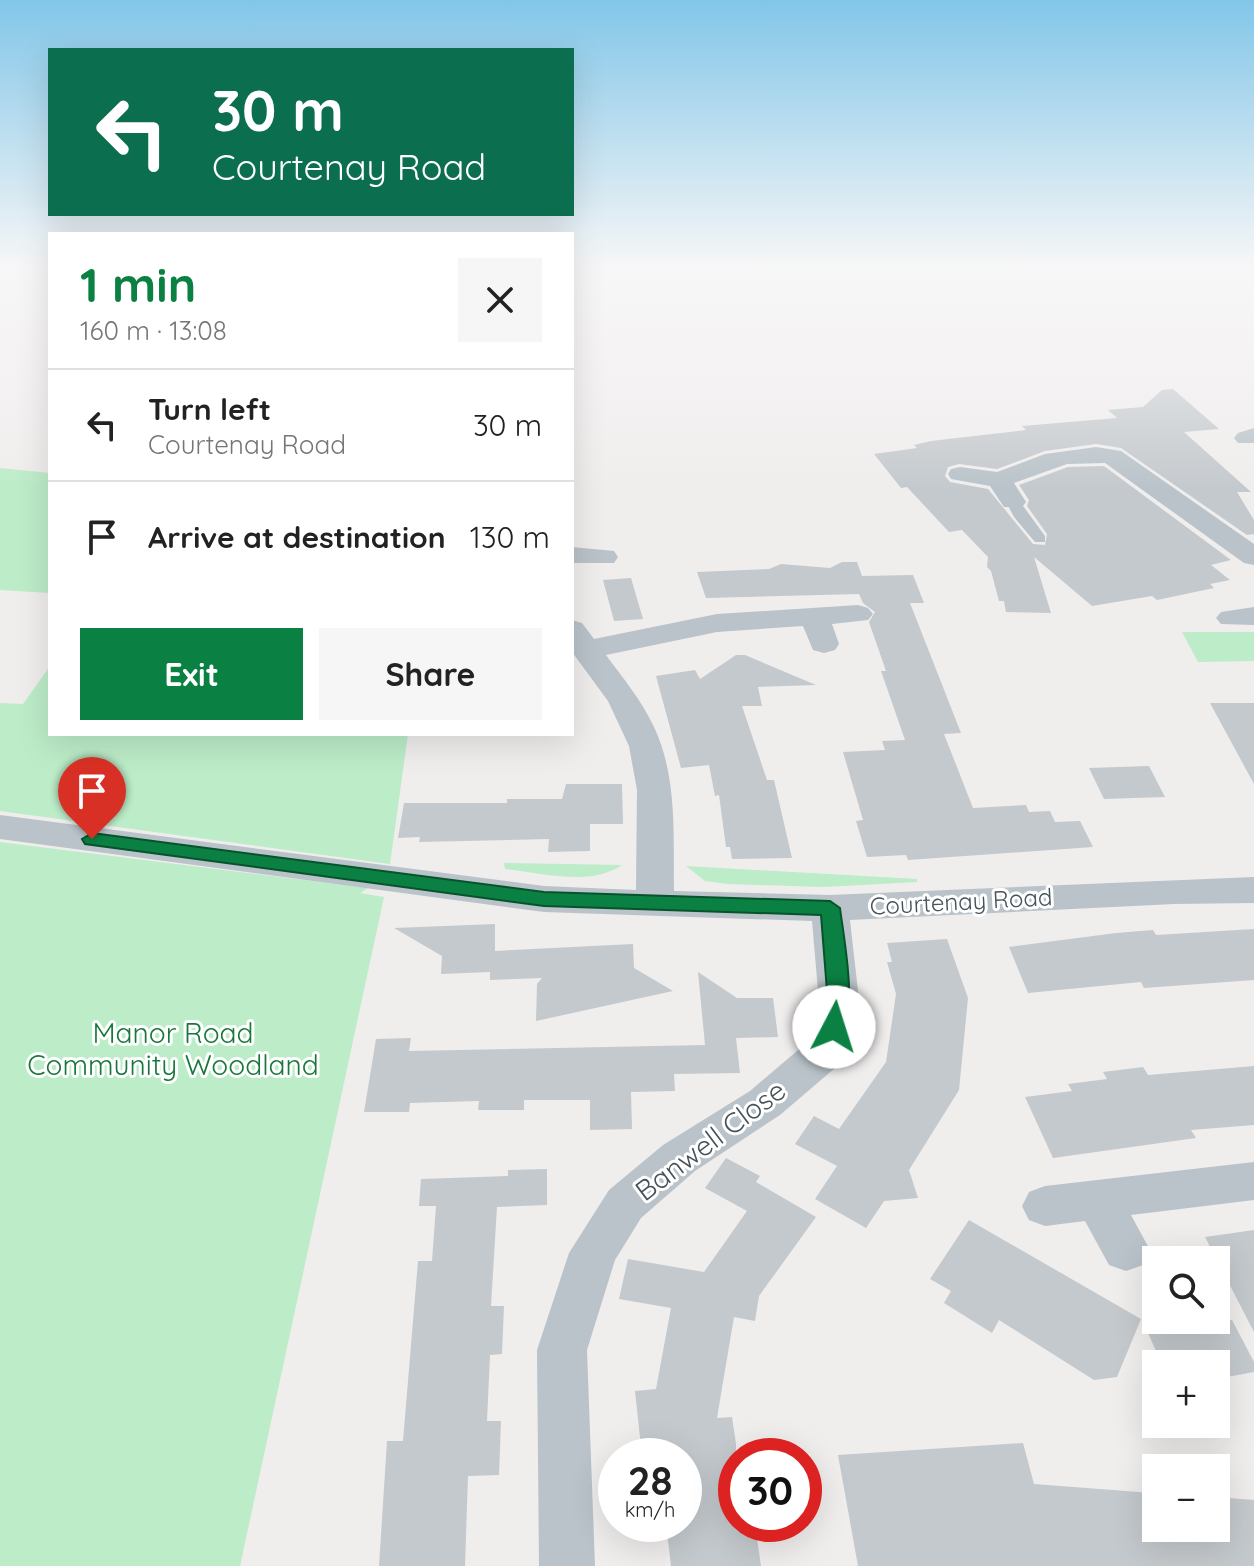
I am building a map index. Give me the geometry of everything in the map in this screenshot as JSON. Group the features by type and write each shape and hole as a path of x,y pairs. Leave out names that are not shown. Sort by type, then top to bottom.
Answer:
{"street":[{"path":"1112,456 1134,441"},
{"path":"960,474 999,480 1059,458 1086,452 1112,456 1254,557"},
{"path":"999,480 1013,502"},
{"path":"574,555 604,557"},
{"path":"655,904 652,774 647,751 639,728 623,700 579,640 717,623 858,614"},
{"path":"815,616 824,644"},
{"name":"Courtenay Road","path":"0,827 544,899 830,908 1158,891 1254,890"},
{"name":"Banwell Close","path":"567,1566 562,1350 593,1253 625,1204 679,1158 765,1103 820,1056 834,1027 838,991 830,908"},
{"path":"1045,1206 1254,1181"},
{"path":"1098,1200 1126,1250"}],"lane":[{"path":"1013,502 1040,539"}],"green space":[{"path":"0,468 48,473 48,593 0,590"},
{"path":"1182,632 1254,632 1254,661 1198,662"},
{"path":"48,669 48,736 408,736 390,864 0,811 0,703 23,704"},
{"name":"Manor Road Community Woodland","path":"0,842 368,888 360,893 384,897 240,1566 0,1566"},
{"path":"504,863 622,865 595,875 565,877 505,869"},
{"path":"686,866 917,879 917,882 823,887 728,884 705,881"}],"building":[{"path":"1173,389 1219,429 1184,432 1251,492 1237,492 1254,520 1254,534 1247,535 1121,448 1096,444 1045,451 997,469 959,464 948,467 945,476 950,482 988,489 1033,544 1045,545 1047,534 1027,506 1029,500 1019,485 1068,467 1104,466 1231,560 1211,565 1230,580 1210,584 1214,588 1157,600 1152,596 1092,606 1034,557 1051,613 1006,612 1004,601 999,601 991,571 987,567 988,557 962,530 949,532 907,487 901,488 874,454 917,448 914,445 931,441 1026,430 1022,426 1117,418 1108,410 1143,407 1162,390"},
{"path":"842,562 857,562 862,576 913,575 924,603 910,603 961,733 944,734 973,808 1026,805 1029,812 1050,811 1055,822 1080,821 1093,847 908,860 906,855 867,857 856,821 863,820 843,752 885,750 882,741 905,740 881,671 886,671 869,622 875,612 863,603 859,594 706,598 697,572 769,569 781,564 830,568"},
{"path":"631,578 643,619 614,621 603,580"},
{"path":"736,655 745,655 816,685 758,687 762,706 742,706 767,780 774,780 792,858 732,859 730,847 726,847 719,795 715,796 709,765 681,768 656,676 695,670 700,679"},
{"path":"1210,703 1254,703 1254,784"},
{"path":"1149,766 1165,797 1104,799 1089,768"},
{"path":"566,784 622,784 623,824 590,824 590,851 548,852 549,839 419,842 420,837 398,838 404,803 507,803 507,799 562,799"},
{"path":"495,924 495,951 633,944 634,968 673,991 536,1021 537,984 542,978 490,980 490,972 441,974 442,956 394,928"},
{"path":"1254,929 1254,980 1144,988 1141,982 1028,993 1009,947 1153,930 1156,935"},
{"path":"947,939 968,998 959,1090 909,1170 918,1198 884,1201 866,1228 815,1199 837,1166 795,1144 814,1116 839,1129 886,1062 896,994 887,962 892,962 887,943"},
{"path":"698,972 737,998 773,998 778,1037 736,1038 740,1073 674,1074 675,1091 631,1092 632,1129 590,1130 590,1100 524,1100 524,1110 478,1110 479,1101 410,1103 409,1112 364,1112 376,1039 411,1038 409,1051 705,1045"},
{"path":"1254,1066 1254,1125 1191,1130 1196,1138 1053,1158 1025,1097 1072,1091 1068,1084 1107,1079 1103,1072 1143,1067 1148,1075"},
{"path":"726,1158 760,1176 756,1182 816,1217 759,1296 755,1321 734,1317 717,1418 732,1417 735,1438 718,1438 718,1542 758,1542 761,1566 671,1566 668,1542 702,1542 702,1438 640,1438 635,1391 656,1389 671,1308 619,1299 628,1259 704,1272 747,1211 705,1188"},
{"path":"547,1169 547,1205 497,1207 491,1306 504,1306 502,1354 490,1355 487,1421 501,1421 499,1475 468,1476 465,1566 379,1566 387,1441 403,1441 418,1261 432,1261 436,1206 419,1206 421,1179 508,1176 508,1170"},
{"path":"969,1220 1141,1319 1117,1377 1094,1380 999,1320 992,1333 944,1303 951,1291 930,1279"},
{"path":"1254,1230 1254,1332 1230,1285 1230,1246 1210,1246 1205,1237"},
{"path":"1232,1320 1254,1362 1254,1372 1230,1376 1230,1350 1156,1350 1148,1334 1230,1334"},
{"path":"1023,1443 1034,1484 1142,1492 1142,1542 1230,1542 1230,1498 1254,1500 1254,1566 858,1566 838,1455"}],"route":[{"path":"92,839 544,899 830,908 838,991 834,1027"}]}
